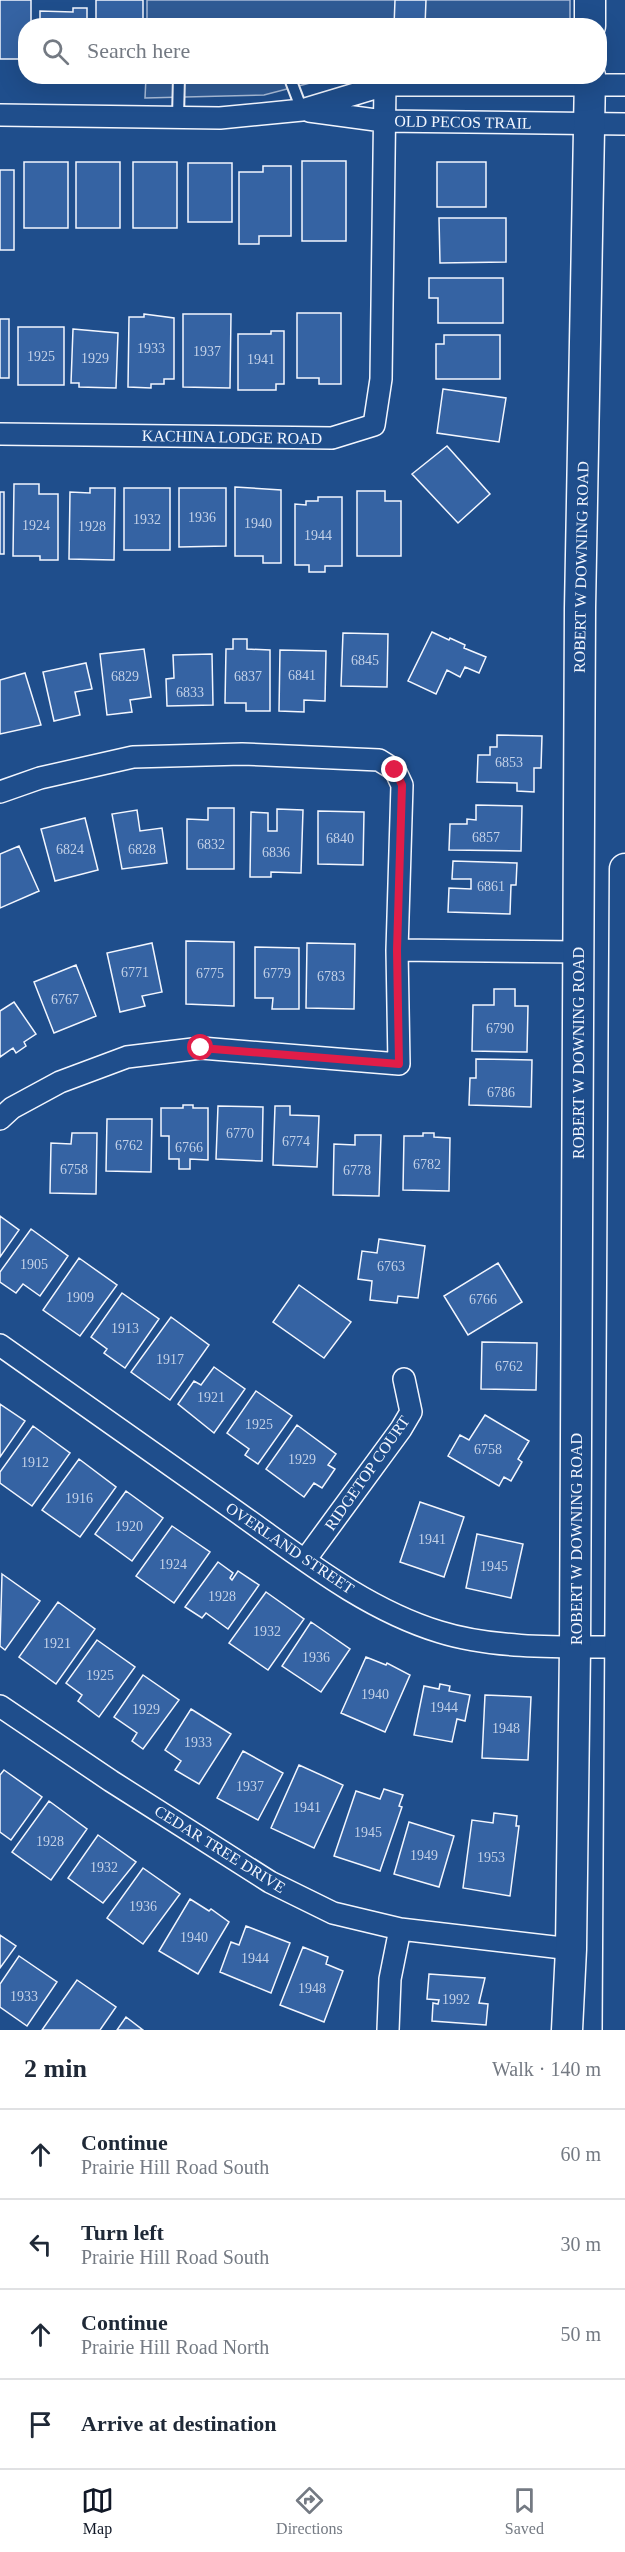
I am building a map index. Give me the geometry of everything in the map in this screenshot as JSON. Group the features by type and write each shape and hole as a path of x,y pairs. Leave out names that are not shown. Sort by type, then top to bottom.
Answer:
{"main road":[{"path":"590,0 590,18"},
{"name":"ROBERT W DOWNING ROAD","path":"567,2030 571,1949 575,1647 580,608 590,84"},
{"path":"618,2030 625,869"}],"street":[{"name":"OLD PECOS TRAIL","path":"607,83 625,85"},
{"name":"OLD PECOS TRAIL","path":"0,115 220,118 302,110 384,85 436,84"},
{"name":"KACHINA LODGE ROAD","path":"0,434 332,438 374,425 381,379 384,85"},
{"name":"OLD PECOS TRAIL","path":"302,110 383,121 625,124"},
{"path":"0,792 40,778 133,757 242,754 379,760 395,770 402,785 397,950 399,1064 201,1048 127,1057 60,1082 12,1108 0,1119"},
{"path":"397,950 579,952"},
{"name":"OVERLAND STREET","path":"0,1345 305,1560 383,1608 441,1633 489,1641 575,1647 621,1647"},
{"name":"RIDGETOP COURT","path":"305,1560 411,1412 404,1379"},
{"name":"CEDAR TREE DRIVE","path":"0,1706 270,1882 333,1912 400,1929 571,1949"},
{"path":"388,2030 390,1979 400,1929"}],"lane":[{"path":"178,117 179,84"},
{"path":"292,84 302,110"}],"shaded area":[{"path":"147,0 570,0 570,18 147,18"},
{"path":"146,84 306,84 264,95 145,98"}],"building":[{"path":"0,0 31,0 31,18 18,18 18,59 0,59"},
{"path":"96,0 143,0 143,18 96,18"},
{"path":"395,0 426,0 425,18 394,18"},
{"path":"73,8 87,8 87,18 40,18 40,11 73,12"},
{"path":"302,161 346,161 346,241 302,241"},
{"path":"24,162 68,162 68,228 24,228"},
{"path":"76,162 120,162 120,228 76,228"},
{"path":"133,162 177,162 177,228 133,228"},
{"path":"437,162 486,162 486,207 437,207"},
{"path":"188,163 232,163 232,222 188,222"},
{"path":"263,166 291,166 291,236 259,236 259,244 239,244 239,172 263,172"},
{"path":"0,170 14,170 14,250 0,250"},
{"path":"439,218 506,218 506,262 440,263"},
{"path":"429,278 503,278 503,323 438,323 438,298 429,298"},
{"path":"297,313 341,313 341,384 319,384 319,378 297,378"},
{"path":"144,314 174,318 174,379 164,379 164,384 151,384 151,388 128,387 129,317 144,317"},
{"path":"183,314 231,314 230,388 183,387"},
{"path":"0,319 9,319 9,378 0,378"},
{"path":"18,327 64,327 64,385 18,385"},
{"path":"73,329 118,333 116,388 79,387 79,383 71,383"},
{"path":"271,331 284,331 284,384 276,384 276,390 238,390 238,334 271,334"},
{"path":"444,335 500,335 500,379 436,379 436,344 444,344"},
{"path":"443,389 506,398 499,442 437,433"},
{"path":"447,446 490,494 458,523 412,474"},
{"path":"14,484 39,484 39,494 58,494 58,560 40,560 40,556 13,556"},
{"path":"235,487 281,490 281,563 263,563 263,556 235,556"},
{"path":"90,488 115,488 114,560 69,559 70,492 90,493"},
{"path":"124,488 170,488 170,550 124,550"},
{"path":"179,488 226,488 226,546 179,547"},
{"path":"357,491 385,491 385,501 401,501 401,556 357,556"},
{"path":"0,492 4,492 4,554 0,554"},
{"path":"318,497 342,497 342,566 325,566 325,572 309,572 309,565 295,565 295,504 306,505 306,501 318,501"},
{"path":"432,632 449,640 450,638 465,645 464,648 486,657 479,673 465,667 460,677 447,670 436,694 408,681"},
{"path":"343,633 388,634 387,687 341,686"},
{"path":"233,639 247,639 247,649 270,650 270,711 246,711 246,703 225,703 226,649 233,649"},
{"path":"144,649 151,697 130,700 132,712 107,715 100,654"},
{"path":"280,650 326,651 325,701 304,700 304,712 279,711"},
{"path":"212,654 213,705 167,706 166,679 174,678 173,655"},
{"path":"86,663 92,689 75,692 80,715 54,721 43,672"},
{"path":"25,673 41,725 0,734 0,680"},
{"path":"497,735 542,736 541,768 534,768 534,792 517,791 517,783 477,782 478,755 490,755 490,747 497,747"},
{"path":"476,805 522,806 521,851 449,850 450,824 467,824 467,819 476,820"},
{"path":"208,808 234,808 234,869 187,869 187,819 208,820"},
{"path":"277,809 303,810 301,873 271,872 271,877 250,877 251,812 268,813 268,831 277,831"},
{"path":"137,810 140,831 162,828 167,863 122,869 112,814"},
{"path":"318,811 364,812 363,865 318,864"},
{"path":"85,818 98,870 55,881 41,829"},
{"path":"19,846 39,891 0,908 0,854"},
{"path":"453,861 517,863 516,885 511,885 510,914 448,912 449,888 471,889 471,879 452,879"},
{"path":"186,941 234,942 234,1006 186,1004"},
{"path":"152,943 162,992 142,996 145,1006 120,1012 107,953"},
{"path":"307,943 355,944 354,1009 306,1008"},
{"path":"255,947 299,948 299,1009 272,1009 273,998 255,998"},
{"path":"76,965 96,1016 54,1033 34,982"},
{"path":"494,989 515,989 515,1006 528,1006 527,1052 472,1051 473,1005 494,1005"},
{"path":"14,1002 36,1034 24,1042 26,1046 16,1053 13,1048 0,1057 0,1011"},
{"path":"476,1059 532,1060 531,1107 469,1105 470,1078 476,1078"},
{"path":"183,1105 208,1108 208,1160 190,1159 190,1169 179,1169 179,1159 169,1159 169,1136 161,1136 161,1108 183,1108"},
{"path":"218,1106 263,1107 262,1161 216,1159"},
{"path":"275,1106 290,1106 290,1115 319,1116 317,1167 273,1165"},
{"path":"107,1119 152,1119 151,1172 106,1171"},
{"path":"72,1133 97,1133 96,1194 50,1193 51,1143 71,1144"},
{"path":"423,1133 434,1133 434,1137 450,1138 449,1191 403,1190 404,1136 423,1136"},
{"path":"355,1135 381,1135 379,1196 333,1195 334,1144 355,1145"},
{"path":"0,1216 19,1230 0,1257"},
{"path":"31,1229 68,1256 40,1296 23,1284 16,1293 0,1282 0,1272"},
{"path":"379,1239 425,1246 418,1298 398,1296 397,1303 370,1300 372,1281 358,1279 362,1251 377,1253"},
{"path":"79,1258 117,1285 80,1336 43,1310"},
{"path":"498,1263 522,1302 468,1335 444,1296"},
{"path":"299,1285 351,1322 324,1358 273,1322"},
{"path":"122,1293 159,1319 125,1368 104,1353 107,1349 91,1337"},
{"path":"171,1317 209,1345 170,1400 131,1372"},
{"path":"482,1342 537,1343 536,1390 481,1389"},
{"path":"214,1367 245,1389 214,1433 178,1404 194,1381 201,1385"},
{"path":"256,1391 292,1416 258,1464 245,1455 249,1449 227,1433"},
{"path":"0,1404 25,1421 0,1457"},
{"path":"485,1415 529,1441 518,1459 522,1462 511,1481 504,1477 499,1486 448,1456 460,1435 469,1440"},
{"path":"297,1425 336,1454 328,1465 335,1469 322,1488 314,1483 304,1497 266,1469"},
{"path":"33,1426 70,1453 32,1506 0,1483 0,1472"},
{"path":"79,1459 116,1487 80,1537 42,1510"},
{"path":"126,1491 163,1518 132,1561 95,1534"},
{"path":"420,1502 464,1517 444,1577 400,1562"},
{"path":"172,1526 210,1552 174,1603 136,1576"},
{"path":"477,1534 523,1544 511,1598 466,1588"},
{"path":"218,1562 233,1573 230,1578 232,1580 238,1571 259,1585 228,1629 206,1613 202,1618 185,1607"},
{"path":"2,1574 40,1601 5,1650 0,1646"},
{"path":"266,1592 304,1619 268,1670 229,1643"},
{"path":"58,1602 95,1629 56,1684 19,1657"},
{"path":"311,1622 350,1649 321,1692 282,1666"},
{"path":"97,1640 135,1667 99,1717 78,1701 82,1695 66,1683"},
{"path":"366,1657 386,1665 387,1663 410,1675 385,1732 341,1713"},
{"path":"143,1675 179,1700 143,1749 132,1741 137,1733 114,1717"},
{"path":"440,1684 450,1686 449,1691 470,1695 465,1721 457,1719 452,1742 414,1735 424,1686 439,1689"},
{"path":"485,1695 531,1697 528,1760 482,1758"},
{"path":"191,1709 231,1734 199,1784 175,1770 181,1761 165,1750"},
{"path":"243,1751 283,1773 258,1820 217,1798"},
{"path":"299,1765 343,1785 314,1848 271,1828"},
{"path":"4,1770 42,1797 11,1840 0,1832 0,1775"},
{"path":"384,1789 403,1795 399,1806 402,1807 380,1871 334,1856 356,1791 380,1799"},
{"path":"49,1801 87,1829 51,1880 12,1852"},
{"path":"494,1813 517,1816 516,1826 519,1826 510,1896 463,1888 472,1820 493,1823"},
{"path":"409,1822 454,1836 439,1887 394,1874"},
{"path":"98,1835 136,1862 103,1903 68,1878"},
{"path":"143,1868 180,1894 143,1944 107,1918"},
{"path":"190,1899 209,1911 211,1909 229,1922 198,1974 159,1951"},
{"path":"246,1926 290,1943 271,1993 220,1972 231,1942 239,1945"},
{"path":"0,1935 16,1946 0,1968"},
{"path":"303,1947 328,1957 326,1964 343,1971 324,2022 280,2005"},
{"path":"19,1956 57,1982 27,2026 0,2007 0,1984"},
{"path":"429,1974 485,1978 479,2003 488,2004 486,2025 432,2021 433,2003 438,2004 439,2000 427,1999"},
{"path":"77,1980 116,2007 100,2030 42,2030"},
{"path":"126,2017 143,2030 117,2030"}],"route":[{"path":"201,1048 399,1064 397,950 402,785 395,770"}]}
